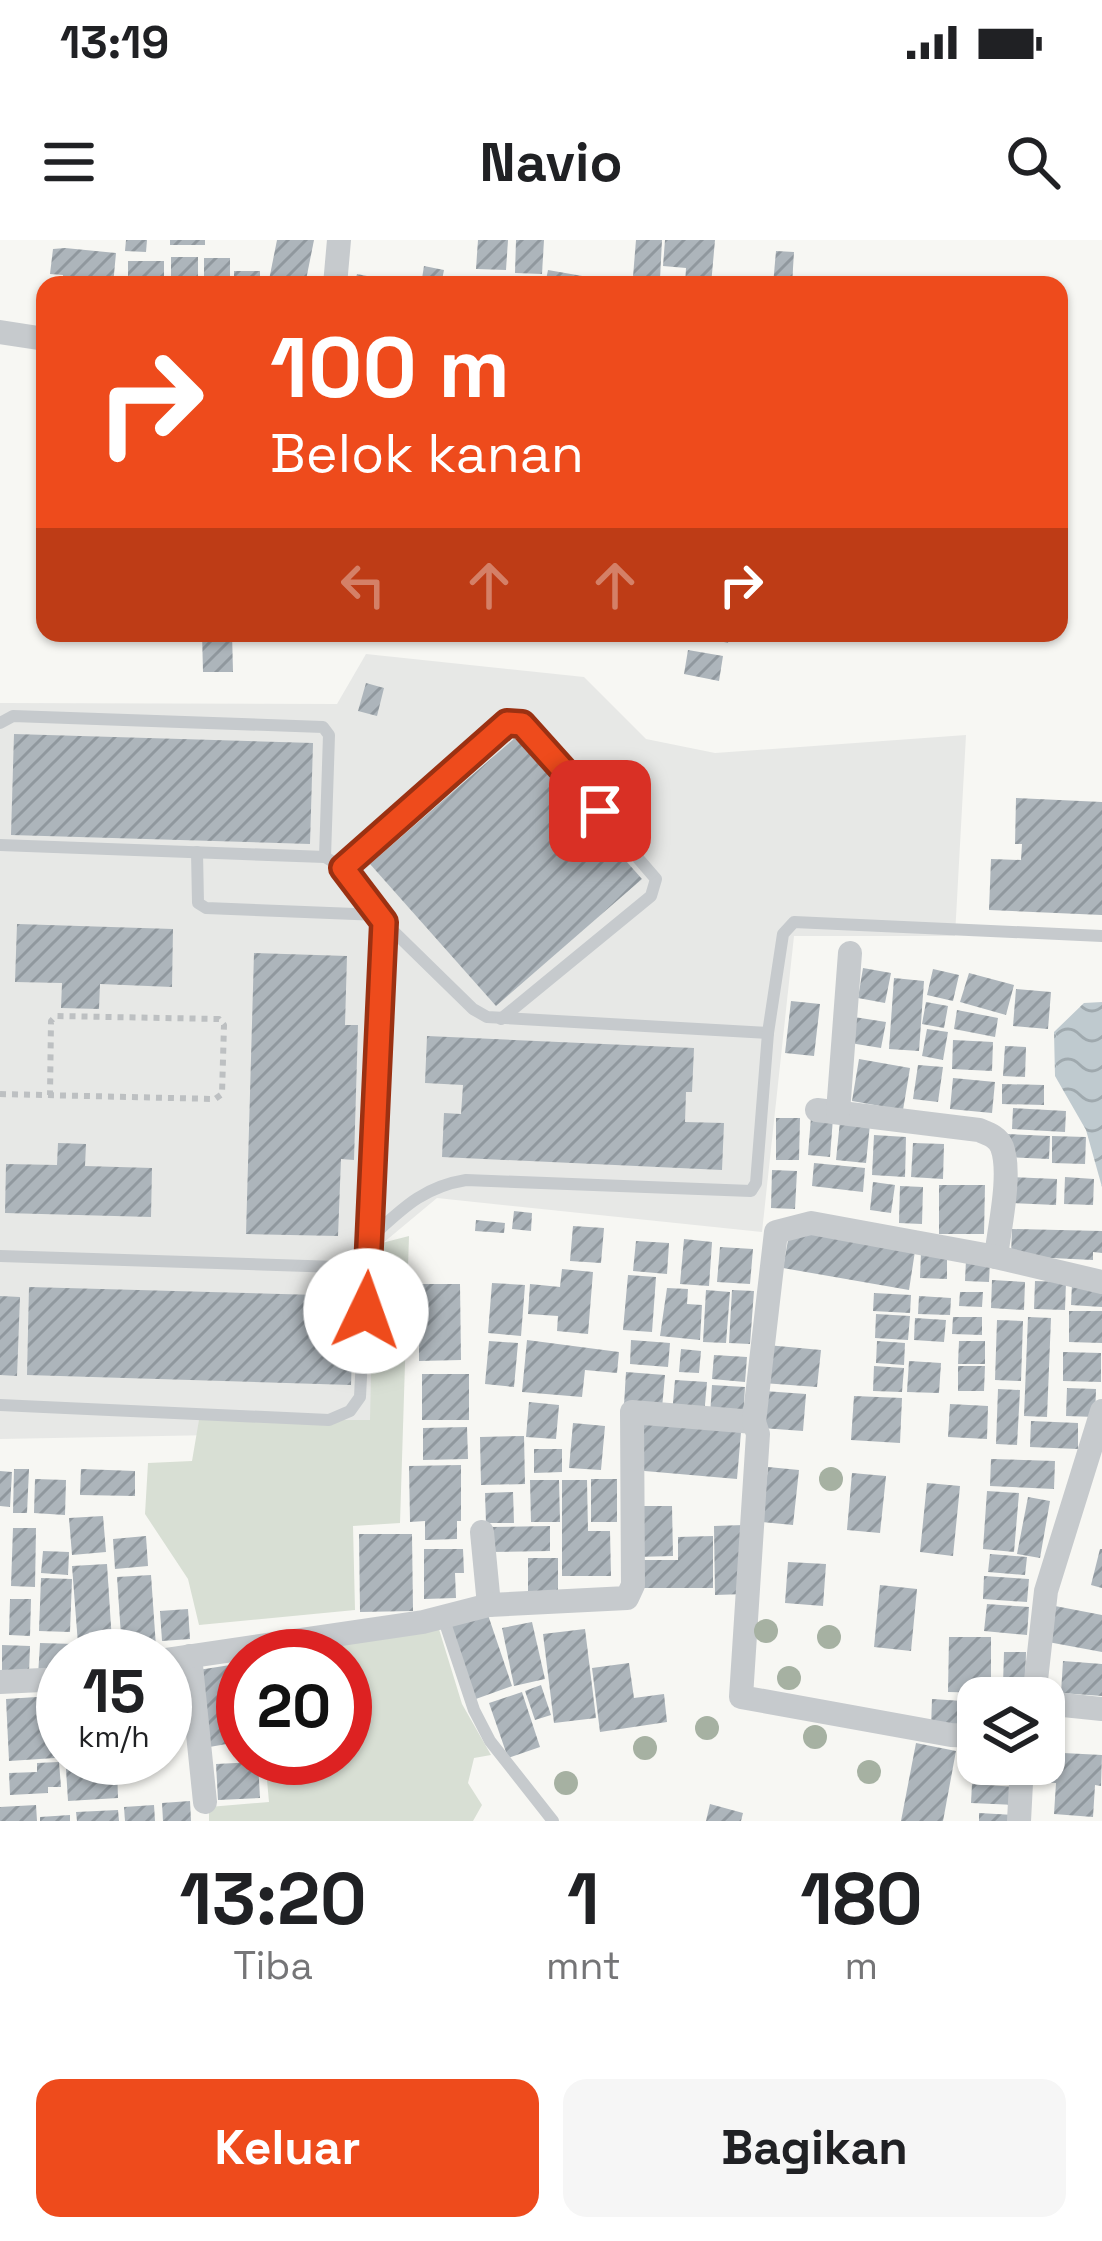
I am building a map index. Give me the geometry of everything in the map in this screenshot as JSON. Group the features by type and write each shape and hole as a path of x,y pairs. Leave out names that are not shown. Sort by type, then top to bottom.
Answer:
{"street":[{"path":"336,276 339,240"},
{"path":"0,332 36,338"},
{"path":"850,953 828,1112 980,1130 995,1137 1005,1168 996,1257"},
{"path":"957,1735 741,1697 758,1434 754,1423 776,1232 811,1223 1102,1282"},
{"path":"1036,1677 1046,1591 1102,1411"},
{"path":"192,1656 443,1617 489,1605 627,1598 633,1586 632,1412 754,1423"},
{"path":"482,1532 489,1605"},
{"path":"0,1682 36,1680"},
{"path":"1065,1705 1102,1709"},
{"path":"192,1735 205,1802"},
{"path":"1019,1821 1021,1785"}],"lane":[{"path":"0,723 13,716 323,727 329,735 325,857"},
{"path":"343,868 507,723 522,724 656,879 651,896 501,1019"},
{"path":"0,845 325,857 343,868 382,919 473,1010 501,1019 769,1033"},
{"path":"196,851 198,903 206,908 382,919"},
{"path":"0,1406 329,1420 350,1411 360,1396 382,919"},
{"path":"369,1239 437,1184 466,1180 751,1191 756,1184 783,934 794,922 1102,937"},
{"path":"0,1256 368,1268"},
{"path":"443,1617 474,1710 490,1741 553,1821"}],"path":[{"path":"0,1094 50,1095 220,1098 224,1025 219,1019 52,1017 50,1095"}],"shaded area":[{"path":"366,654 584,677 646,739 715,753 966,735 955,936 794,936 762,1232 437,1198 383,1243 380,1432 0,1439 0,703 337,704"},
{"path":"409,1236 400,1523 353,1526 355,1610 199,1625 188,1579 145,1514 148,1463 192,1461 199,1420 370,1420 374,1245"},
{"path":"438,1626 462,1704 491,1755 474,1758 468,1783 482,1805 473,1821 209,1821 209,1807 269,1802 267,1785 372,1785 372,1637"}],"water":[{"path":"1102,1002 1102,1187 1086,1130 1055,1076 1054,1032 1084,1003"}],"building":[{"path":"126,240 147,240 146,252 125,251"},
{"path":"170,240 205,240 205,245 170,245"},
{"path":"277,240 314,240 307,276 270,276"},
{"path":"478,240 508,240 506,270 476,269"},
{"path":"516,240 544,240 542,274 515,273"},
{"path":"636,240 662,240 660,276 633,276"},
{"path":"665,240 715,240 712,276 686,276 686,268 663,266"},
{"path":"53,249 116,253 114,276 50,274"},
{"path":"776,251 794,252 793,276 774,276"},
{"path":"171,257 198,257 198,276 171,276"},
{"path":"204,258 230,258 230,276 204,276"},
{"path":"128,261 164,261 164,276 128,276"},
{"path":"424,266 444,270 443,276 422,276"},
{"path":"548,270 582,276 547,276"},
{"path":"234,271 260,271 260,276 234,276"},
{"path":"202,642 232,642 233,672 203,672"},
{"path":"688,650 723,656 719,681 684,674"},
{"path":"366,683 384,688 377,716 358,711"},
{"path":"14,734 313,743 310,844 11,835"},
{"path":"516,737 642,879 496,1006 370,864"},
{"path":"1016,798 1102,802 1102,915 989,910 991,859 1021,860 1022,844 1015,844"},
{"path":"17,924 173,929 172,987 100,984 99,1009 61,1008 62,983 15,982"},
{"path":"254,953 347,956 345,1025 358,1025 354,1160 341,1159 338,1236 246,1234"},
{"path":"863,968 891,973 885,1003 858,998"},
{"path":"933,969 959,975 953,1001 927,995"},
{"path":"969,973 1014,985 1006,1015 960,1002"},
{"path":"894,978 924,981 919,1051 889,1049"},
{"path":"1016,989 1051,992 1048,1029 1013,1026"},
{"path":"791,1001 820,1004 814,1056 785,1053"},
{"path":"926,1002 948,1006 944,1028 922,1024"},
{"path":"957,1010 998,1018 995,1037 954,1029"},
{"path":"854,1017 886,1022 881,1048 850,1043"},
{"path":"927,1029 948,1032 943,1060 922,1056"},
{"path":"427,1036 694,1048 685,1122 724,1123 722,1170 442,1157 444,1113 461,1114 463,1085 425,1083"},
{"path":"953,1040 993,1042 992,1071 952,1069"},
{"path":"1005,1046 1026,1047 1025,1077 1003,1076"},
{"path":"859,1059 910,1068 903,1110 852,1101"},
{"path":"918,1065 943,1067 938,1102 913,1099"},
{"path":"953,1078 995,1082 992,1113 950,1109"},
{"path":"1002,1084 1044,1085 1044,1105 1002,1104"},
{"path":"1013,1108 1066,1111 1065,1132 1012,1129"},
{"path":"811,1117 833,1118 830,1157 808,1155"},
{"path":"776,1118 800,1118 799,1160 776,1160"},
{"path":"840,1121 870,1124 866,1163 836,1160"},
{"path":"1007,1134 1050,1136 1049,1159 1006,1157"},
{"path":"874,1135 906,1137 905,1177 872,1175"},
{"path":"1052,1136 1086,1137 1085,1164 1052,1163"},
{"path":"58,1143 86,1144 85,1166 152,1168 151,1217 5,1213 6,1164 57,1165"},
{"path":"913,1143 944,1144 943,1179 911,1177"},
{"path":"814,1163 865,1168 863,1192 812,1186"},
{"path":"772,1170 797,1171 795,1209 771,1208"},
{"path":"1012,1177 1057,1179 1056,1205 1011,1203"},
{"path":"1065,1177 1094,1179 1093,1205 1064,1204"},
{"path":"873,1182 895,1185 891,1213 870,1210"},
{"path":"939,1185 985,1185 984,1234 939,1234"},
{"path":"900,1186 923,1187 922,1224 899,1223"},
{"path":"514,1211 532,1213 531,1231 512,1229"},
{"path":"476,1220 505,1223 504,1233 475,1231"},
{"path":"573,1226 604,1228 601,1263 570,1261"},
{"path":"790,1229 915,1251 909,1290 783,1268"},
{"path":"1012,1229 1102,1231 1102,1253 1093,1252 1093,1260 1011,1256"},
{"path":"684,1239 712,1242 709,1286 680,1284"},
{"path":"636,1241 669,1243 667,1274 633,1271"},
{"path":"720,1247 753,1249 750,1284 717,1282"},
{"path":"921,1252 947,1252 947,1279 920,1278"},
{"path":"966,1260 990,1261 989,1282 965,1281"},
{"path":"562,1269 593,1272 588,1334 557,1331 558,1316 528,1314 530,1284 560,1287"},
{"path":"628,1275 656,1277 652,1332 623,1330"},
{"path":"992,1280 1025,1282 1024,1310 991,1308"},
{"path":"1035,1281 1066,1282 1065,1310 1034,1309"},
{"path":"492,1283 525,1285 521,1336 488,1333"},
{"path":"419,1284 460,1284 461,1360 419,1361"},
{"path":"1072,1284 1102,1286 1102,1307 1071,1305"},
{"path":"29,1287 354,1296 351,1385 27,1375"},
{"path":"667,1288 688,1289 687,1304 702,1305 700,1340 660,1336"},
{"path":"706,1290 730,1292 726,1343 703,1342"},
{"path":"732,1290 754,1291 750,1344 729,1343"},
{"path":"960,1292 983,1292 982,1307 959,1306"},
{"path":"874,1293 911,1295 910,1313 873,1311"},
{"path":"0,1296 20,1297 17,1376 0,1375"},
{"path":"919,1296 951,1298 950,1315 918,1314"},
{"path":"1069,1311 1102,1311 1102,1343 1069,1342"},
{"path":"876,1314 910,1316 908,1340 875,1338"},
{"path":"953,1317 982,1317 982,1335 952,1334"},
{"path":"1028,1317 1051,1318 1047,1417 1024,1416"},
{"path":"915,1318 946,1320 944,1342 914,1340"},
{"path":"997,1320 1023,1321 1021,1381 995,1380"},
{"path":"527,1340 619,1352 617,1373 585,1370 582,1397 522,1392"},
{"path":"631,1340 670,1343 668,1367 630,1364"},
{"path":"489,1341 518,1343 514,1387 485,1384"},
{"path":"877,1341 905,1343 904,1365 876,1363"},
{"path":"959,1341 985,1341 985,1364 958,1364"},
{"path":"767,1345 821,1350 817,1387 763,1383"},
{"path":"681,1349 701,1351 699,1373 679,1372"},
{"path":"1063,1352 1101,1353 1101,1382 1063,1381"},
{"path":"714,1355 747,1357 745,1382 712,1379"},
{"path":"909,1361 941,1363 939,1393 907,1392"},
{"path":"874,1366 904,1368 902,1392 873,1391"},
{"path":"958,1366 985,1366 984,1391 958,1391"},
{"path":"626,1372 665,1375 662,1408 624,1405"},
{"path":"422,1374 469,1374 469,1420 422,1420"},
{"path":"675,1380 707,1382 704,1416 672,1414"},
{"path":"712,1385 745,1387 743,1419 710,1416"},
{"path":"1067,1388 1096,1389 1095,1417 1066,1416"},
{"path":"998,1389 1020,1390 1017,1445 996,1444"},
{"path":"764,1391 806,1394 803,1431 762,1428"},
{"path":"854,1396 902,1398 900,1443 851,1440"},
{"path":"529,1402 559,1405 556,1439 526,1437"},
{"path":"950,1404 988,1406 987,1439 948,1437"},
{"path":"1031,1421 1078,1423 1078,1449 1030,1447"},
{"path":"634,1422 741,1432 737,1479 633,1470"},
{"path":"573,1423 605,1426 601,1470 569,1468"},
{"path":"467,1427 468,1459 423,1460 423,1428"},
{"path":"524,1436 525,1484 481,1485 480,1437"},
{"path":"534,1449 562,1449 562,1472 534,1473"},
{"path":"991,1459 1055,1461 1054,1489 990,1486"},
{"path":"461,1465 457,1539 425,1540 425,1521 410,1522 409,1466"},
{"path":"768,1467 799,1470 793,1525 762,1522"},
{"path":"14,1469 29,1469 27,1513 13,1513"},
{"path":"81,1469 135,1471 135,1496 80,1495"},
{"path":"0,1471 12,1472 10,1507 0,1506"},
{"path":"852,1473 886,1476 880,1533 847,1530"},
{"path":"35,1479 66,1480 65,1515 34,1513"},
{"path":"591,1479 617,1479 617,1522 591,1522"},
{"path":"530,1480 559,1480 560,1522 531,1522"},
{"path":"562,1480 587,1480 588,1531 610,1531 611,1576 562,1576"},
{"path":"927,1483 960,1486 953,1556 920,1552"},
{"path":"987,1491 1019,1493 1014,1552 983,1549"},
{"path":"513,1492 514,1523 486,1523 485,1493"},
{"path":"1028,1497 1050,1501 1040,1558 1017,1554"},
{"path":"637,1506 672,1506 673,1556 637,1557"},
{"path":"103,1516 106,1552 72,1555 69,1518"},
{"path":"744,1525 745,1594 715,1595 714,1526"},
{"path":"550,1526 550,1551 489,1552 489,1527"},
{"path":"13,1528 36,1528 35,1587 11,1586"},
{"path":"359,1534 412,1534 413,1611 360,1612"},
{"path":"146,1536 148,1566 115,1569 113,1539"},
{"path":"713,1536 713,1588 637,1588 637,1560 678,1560 678,1537"},
{"path":"424,1549 463,1549 464,1573 455,1573 456,1598 424,1599"},
{"path":"1102,1549 1102,1588 1091,1585"},
{"path":"43,1551 69,1552 68,1575 41,1573"},
{"path":"990,1554 1027,1557 1025,1575 988,1572"},
{"path":"528,1558 558,1558 558,1593 528,1593"},
{"path":"788,1562 826,1564 823,1606 785,1603"},
{"path":"107,1564 111,1629 77,1629 72,1566"},
{"path":"151,1575 155,1629 121,1629 117,1577"},
{"path":"984,1576 1029,1579 1027,1602 983,1599"},
{"path":"41,1578 72,1579 70,1629 39,1629"},
{"path":"880,1585 917,1589 911,1651 874,1647"},
{"path":"10,1599 31,1599 30,1636 9,1635"},
{"path":"987,1604 1029,1607 1027,1635 984,1631"},
{"path":"1055,1606 1102,1615 1102,1652 1048,1642"},
{"path":"188,1609 189,1629 161,1629 160,1611"},
{"path":"487,1612 512,1686 473,1700 447,1625"},
{"path":"532,1622 545,1679 514,1686 502,1628"},
{"path":"585,1629 596,1718 554,1723 543,1634"},
{"path":"949,1637 991,1637 991,1677 957,1677 957,1692 948,1692"},
{"path":"2,1645 30,1646 29,1673 2,1672"},
{"path":"1004,1652 1026,1652 1025,1677 1003,1677"},
{"path":"1063,1661 1102,1664 1102,1696 1065,1693"},
{"path":"629,1663 634,1698 664,1694 667,1722 600,1732 592,1668"},
{"path":"216,1667 216,1746 204,1748 192,1671"},
{"path":"541,1685 551,1715 535,1720 525,1691"},
{"path":"522,1692 540,1747 508,1758 489,1703"},
{"path":"36,1697 36,1759 9,1761 6,1699"},
{"path":"932,1699 957,1701 957,1730 931,1728"},
{"path":"916,1743 956,1751 943,1821 901,1821"},
{"path":"1065,1753 1102,1755 1093,1817 1054,1814 1056,1785 1065,1785"},
{"path":"36,1772 36,1785 61,1787 48,1787 48,1793 10,1795 9,1773"},
{"path":"67,1785 118,1785 118,1798 68,1801"},
{"path":"217,1785 259,1785 260,1798 218,1800"},
{"path":"972,1785 1017,1787 1016,1805 971,1803"},
{"path":"190,1801 191,1821 163,1821 162,1803"},
{"path":"710,1804 743,1813 741,1821 706,1821"},
{"path":"36,1805 37,1821 0,1821 0,1807"},
{"path":"154,1805 155,1821 125,1821 124,1807"},
{"path":"118,1810 119,1821 77,1821 76,1812"},
{"path":"979,1813 1014,1815 1013,1821 979,1821"},
{"path":"70,1815 70,1821 40,1821 40,1817"}],"route":[{"path":"366,1311 384,922 343,868 507,723 522,724 600,811"}]}
